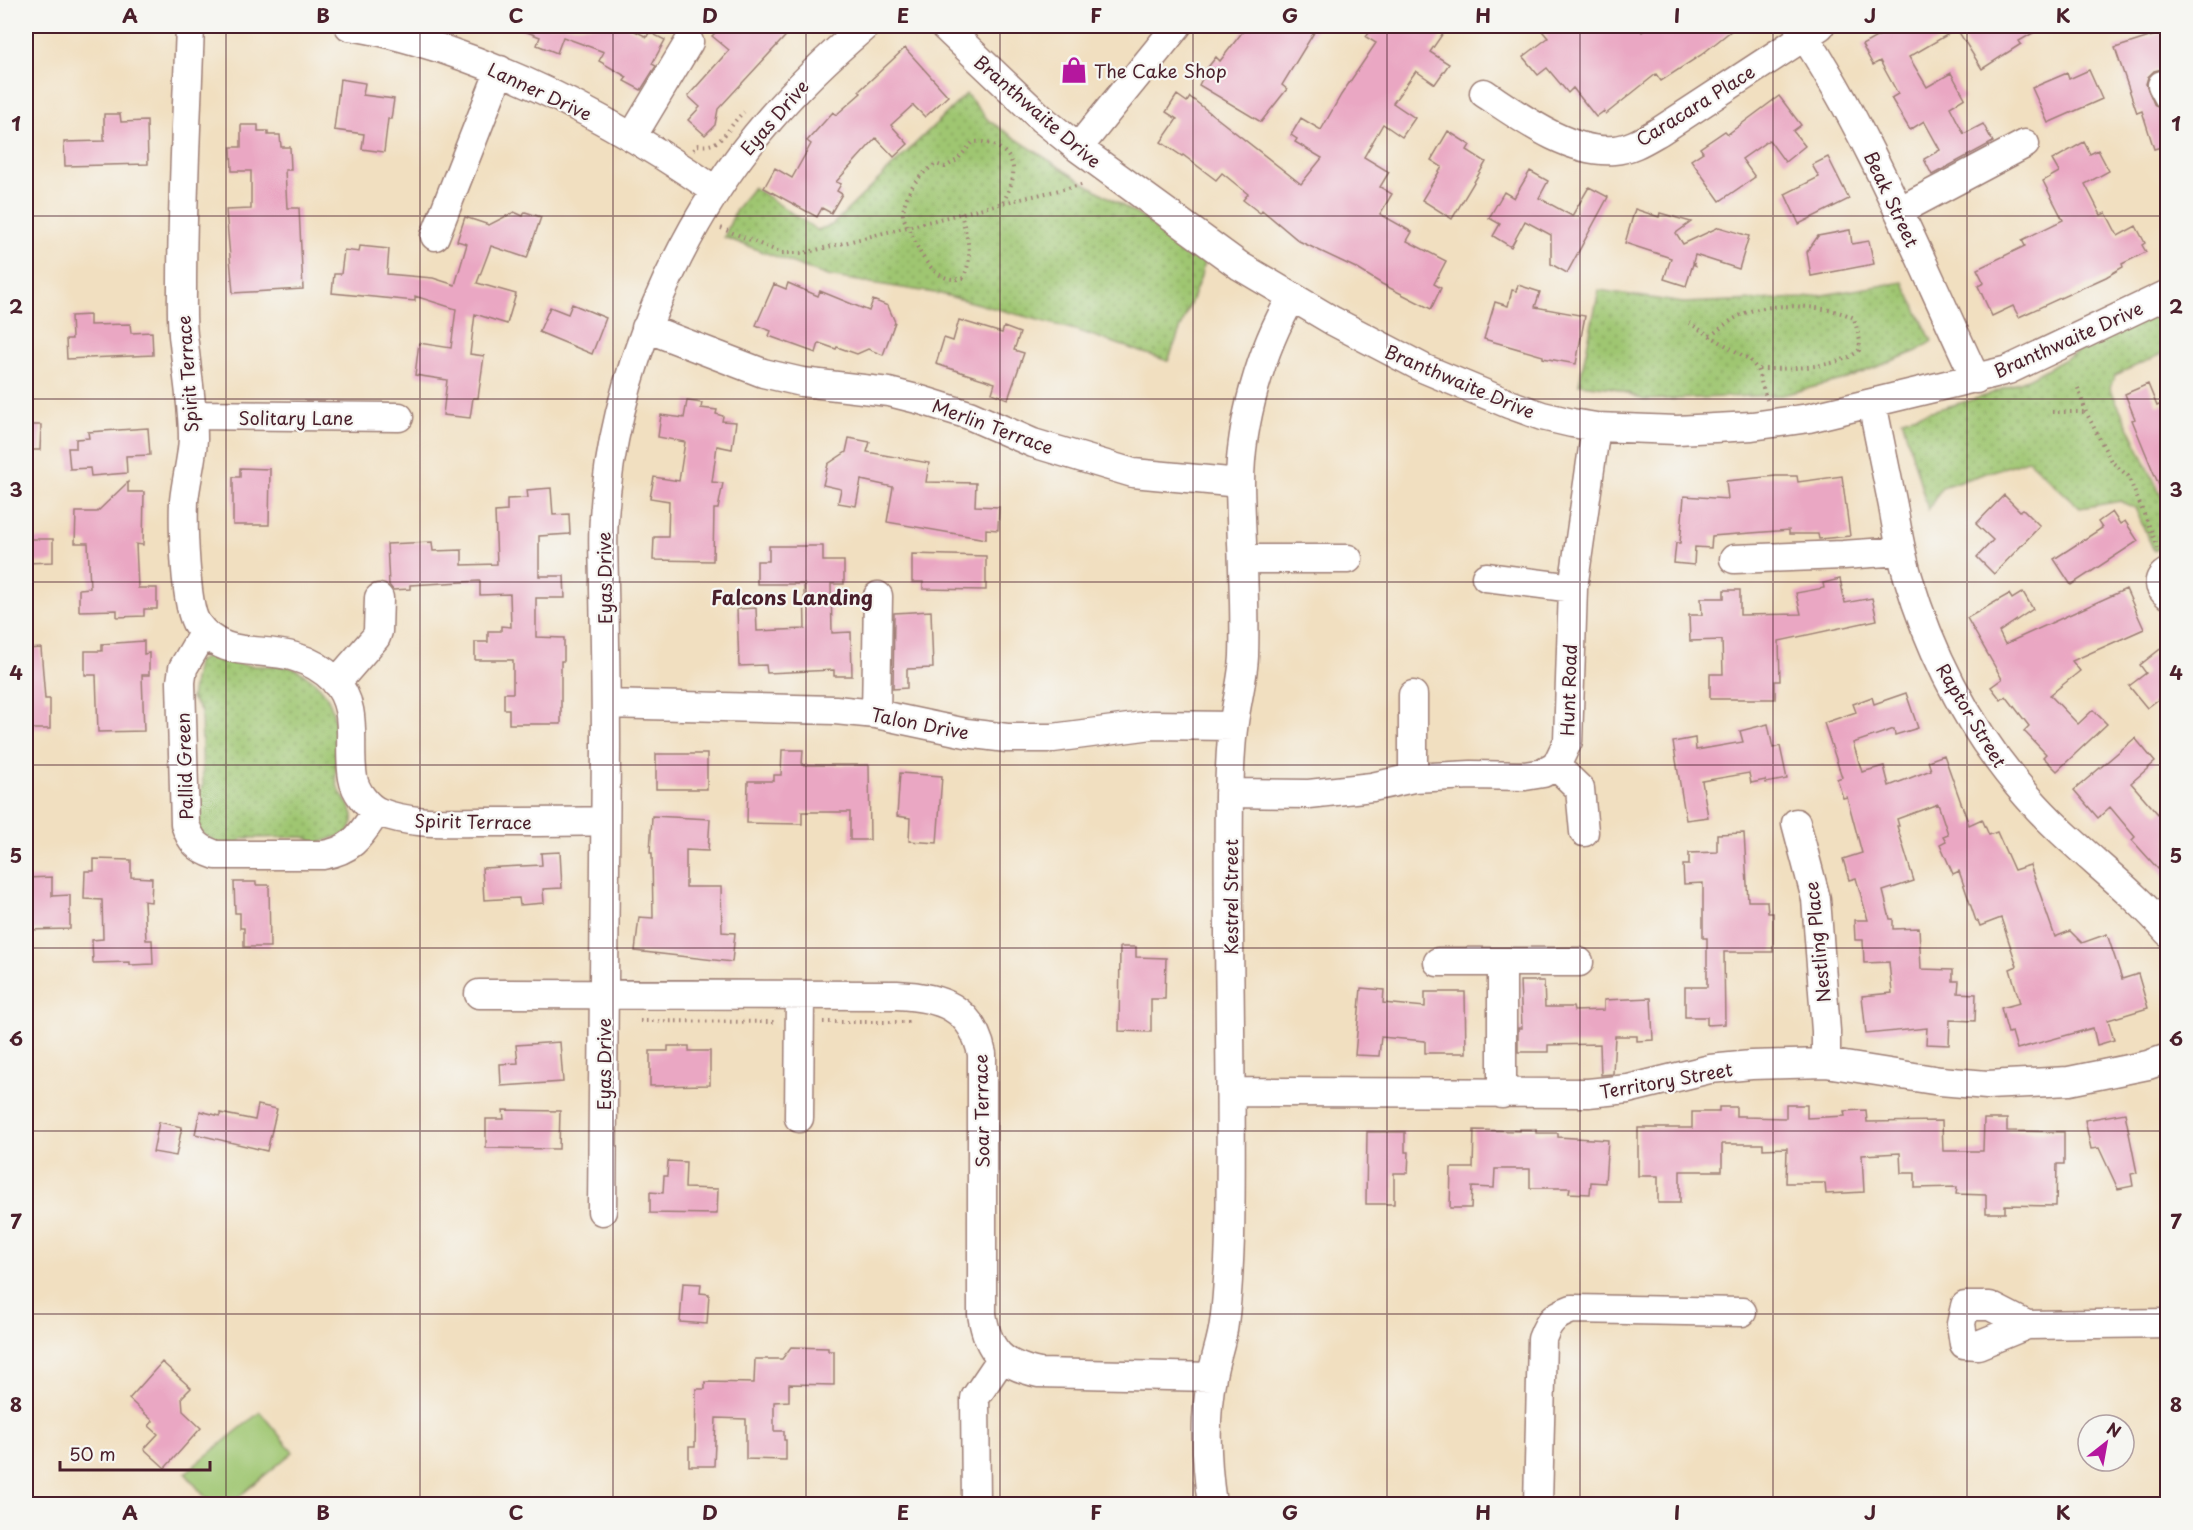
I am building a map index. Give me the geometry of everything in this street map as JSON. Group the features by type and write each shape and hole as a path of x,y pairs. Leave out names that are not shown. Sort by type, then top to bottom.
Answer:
{"street":[{"name":"Spirit Terrace","path":"190,26 182,285 183,341 192,415 193,444 184,503 187,581 191,610 195,621 204,632"},
{"name":"Eyas Drive","path":"602,1211 606,704 603,518 615,435 646,328 680,254 716,191 740,155 797,88 865,26"},
{"name":"Branthwaite Drive","path":"944,26 1042,119 1212,246 1292,297 1384,349 1464,387 1542,416 1596,426 1668,430 1752,426 1809,418 1976,379 2008,369 2168,294"},
{"path":"1078,148 1177,26"},
{"name":"Lanner Drive","path":"366,27 438,48 500,70 578,107 632,137 716,191"},
{"name":"Caracara Place","path":"1484,93 1559,139 1586,148 1613,150 1636,144 1660,131 1807,29"},
{"name":"Beak Street","path":"1807,29 1899,211 1976,379"},
{"path":"632,137 689,42"},
{"path":"435,236 500,70"},
{"path":"1899,211 2025,144"},
{"name":"Kestrel Street","path":"1212,1504 1208,1478 1208,1422 1212,1377 1226,1303 1230,1240 1229,793 1233,726 1244,671 1246,617 1240,483 1242,453 1253,396 1263,360 1275,326 1292,297"},
{"name":"Merlin Terrace","path":"646,328 763,373 802,382 890,392 921,400 969,415 1033,443 1133,473 1240,483"},
{"name":"Raptor Street","path":"1872,403 1901,551 1917,604 1941,667 1983,739 2005,770 2056,828 2120,883 2168,932"},
{"name":"Solitary Lane","path":"192,415 399,417"},
{"name":"Hunt Road","path":"1556,766 1568,741 1573,588 1596,426"},
{"path":"1734,559 1901,551"},
{"path":"1243,559 1348,559"},
{"path":"2165,565 2159,581 2161,590 2168,595"},
{"path":"1486,577 1573,588"},
{"path":"876,714 878,596"},
{"path":"336,683 376,637 379,598"},
{"path":"204,632 214,640 236,649 295,657 313,664 336,683 349,709 352,723 353,783 367,804 377,811"},
{"name":"Pallid Green","path":"204,632 187,658 181,682 185,824 195,845 202,851 216,855 329,854 349,847 358,839 377,811"},
{"path":"1413,695 1413,778"},
{"name":"Talon Drive","path":"606,704 835,710 876,714 966,733 1007,738 1053,738 1152,725 1233,726"},
{"path":"1229,793 1309,794 1372,787 1413,778 1471,775 1525,776 1544,773 1556,766 1580,789 1584,832"},
{"name":"Spirit Terrace","path":"377,811 412,822 605,822"},
{"name":"Nestling Place","path":"1796,823 1816,899 1826,1031 1826,1063"},
{"path":"1438,962 1579,962"},
{"path":"1502,963 1502,1094"},
{"name":"Soar Terrace","path":"479,994 603,994 799,1009 897,995 940,1000 968,1021 978,1036 982,1062 981,1314 985,1333 991,1346 1002,1358"},
{"path":"799,1009 799,1118"},
{"name":"Territory Street","path":"1231,1092 1588,1093 1628,1089 1710,1069 1752,1065 1826,1063 1940,1081 1987,1085 2069,1081 2128,1070 2168,1058"},
{"path":"1538,1504 1542,1339 1547,1325 1557,1314 1572,1309 1742,1312"},
{"path":"2027,1325 2168,1323"},
{"path":"976,1504 975,1398 1002,1358 1019,1368 1039,1373 1212,1377"}],"path":[{"path":"961,213 970,256 969,267 963,278 953,281 942,276 916,249 902,215 910,189 919,177 936,164 945,167 957,160 973,142 984,141 1005,152 1013,163 1013,176 1003,203"},
{"path":"724,229 782,253 794,254 1085,184"},
{"path":"1710,336 1742,314 1759,308 1813,309 1845,313 1854,318 1860,341 1859,350 1852,357 1833,363 1756,369"},
{"path":"1689,323 1750,360 1756,369 1767,400"},
{"path":"2078,388 2086,412 2111,462 2128,476 2165,565"},
{"path":"2052,412 2086,412"},
{"path":"640,1021 799,1009 920,1022"}],"green space":[{"path":"966,94 989,121 1070,174 1163,230 1204,262 1201,276 1168,361 1079,331 941,294 827,276 724,237 736,210 753,187 817,230 832,225"},
{"path":"1903,282 1932,341 1917,351 1846,379 1782,395 1644,400 1614,388 1579,384 1599,290 1683,303 1804,298"},
{"path":"2167,303 2167,352 2115,375 2110,388 2167,508 2167,544 2154,551 2135,508 2121,501 2080,508 2028,460 1942,487 1928,510 1902,419 1982,397 2030,378"},
{"path":"209,656 245,665 295,669 321,688 333,711 338,787 352,811 352,824 348,833 316,844 305,837 243,838 238,845 217,844 196,828 194,801 203,786 201,711 191,698 197,662"},
{"path":"260,1412 293,1452 230,1504 211,1504 185,1473"}],"building":[{"path":"512,26 625,26 647,37 649,32 665,40 652,64 656,66 641,90 624,81 627,77 599,61 604,52 563,37 557,53 537,45 540,37"},
{"path":"722,26 795,26 718,109 715,125 705,135 688,120 700,107 688,96 729,50 712,36"},
{"path":"1247,26 1318,26 1282,85 1287,89 1261,122 1199,85 1203,77 1201,76 1216,57 1220,61"},
{"path":"1374,26 1448,26 1430,52 1449,64 1435,84 1416,71 1393,103 1415,118 1402,137 1383,124 1364,157 1389,172 1380,187 1392,194 1380,214 1412,232 1407,241 1446,261 1434,284 1441,288 1431,309 1356,268 1299,241 1262,210 1260,213 1243,200 1248,194 1222,173 1216,180 1183,155 1161,142 1177,119 1166,112 1177,95 1187,102 1190,97 1301,184 1322,158 1295,142 1297,139 1291,135 1301,118 1321,130 1376,43 1366,37"},
{"path":"1538,26 1638,26 1642,32 1651,26 1737,26 1701,55 1661,81 1656,74 1606,114 1604,111 1596,117 1573,88 1568,93 1547,68 1538,75 1523,57 1548,38"},
{"path":"1896,26 2045,26 2019,41 2021,44 1982,69 1957,29 1909,57 1927,87 1951,73 1965,98 1950,107 1964,134 1983,124 1993,142 1932,175 1924,159 1940,150 1924,121 1910,130 1891,98 1898,94 1880,61 1873,65 1862,45"},
{"path":"2168,31 2168,70 2154,71 2148,77 2146,84 2154,104 2162,111 2168,130 2168,145 2154,149 2142,111 2137,113 2115,48"},
{"path":"905,48 948,96 925,117 913,105 891,125 908,144 894,157 876,138 836,182 841,184 837,191 842,194 831,213 822,208 817,217 764,188 775,168 792,178 811,144 807,141 833,112 836,115 861,93 859,91"},
{"path":"2089,70 2102,99 2048,123 2032,88 2067,73 2069,79"},
{"path":"340,79 365,83 363,95 394,99 391,119 388,119 384,152 362,149 364,134 334,130"},
{"path":"1779,96 1801,125 1793,131 1805,146 1785,162 1769,140 1742,159 1755,177 1720,201 1691,160 1703,152 1700,148 1725,131 1728,134"},
{"path":"104,114 120,114 121,122 147,121 148,164 65,166 64,142 104,141"},
{"path":"241,125 258,125 258,131 268,131 268,135 280,135 281,147 290,147 291,170 285,170 287,208 299,208 303,289 233,293 226,210 251,209 251,171 232,171 231,147 241,147"},
{"path":"1448,131 1470,145 1467,150 1486,162 1452,219 1422,200 1442,167 1431,160"},
{"path":"2084,142 2090,154 2098,150 2109,171 2085,184 2101,215 2106,213 2118,236 2136,226 2145,243 2142,245 2146,252 2122,264 2123,267 2106,277 2019,317 2013,306 1992,316 1978,286 1984,283 1977,269 2025,246 2022,240 2063,220 2043,181 2059,172 2052,160"},
{"path":"1828,157 1849,199 1799,224 1785,194 1819,177 1812,165"},
{"path":"1530,171 1548,181 1539,198 1572,216 1589,187 1608,197 1567,273 1551,264 1551,235 1525,221 1511,247 1493,236 1500,224 1489,218 1504,192 1514,198"},
{"path":"1635,209 1659,217 1660,213 1691,222 1676,233 1683,244 1719,227 1749,236 1739,269 1695,255 1693,262 1695,265 1693,264 1686,286 1664,279 1671,258 1625,243"},
{"path":"514,212 523,216 525,212 541,217 527,258 491,246 477,283 516,294 507,324 475,314 470,354 484,356 478,398 473,398 470,418 443,415 447,380 415,375 419,343 451,348 456,309 415,296 415,301 332,293 334,274 341,274 344,250 359,252 360,246 389,249 387,274 433,278 455,285 467,244 457,241 465,217 489,225"},
{"path":"1850,230 1852,244 1869,241 1874,264 1811,276 1807,252 1818,236"},
{"path":"788,283 818,296 820,291 869,311 873,300 888,306 895,322 883,355 868,349 857,354 819,343 816,353 769,336 771,331 756,325 774,284 786,289"},
{"path":"1518,285 1540,292 1535,307 1585,316 1576,364 1543,358 1543,356 1484,339 1495,302 1508,306 1512,290 1516,291"},
{"path":"572,304 606,318 592,354 539,332 550,307 568,314"},
{"path":"90,315 90,325 130,324 131,333 152,332 153,355 67,359 66,339 72,339 71,316"},
{"path":"959,320 1002,333 1004,327 1020,333 1014,350 1024,353 1008,399 992,393 995,383 936,364 944,338 953,341"},
{"path":"2148,384 2157,406 2164,403 2168,411 2167,505 2132,420 2135,419 2125,394"},
{"path":"687,401 702,403 701,408 717,410 716,414 723,416 722,421 736,422 732,449 717,446 712,482 723,483 718,509 714,509 713,561 653,560 654,537 668,537 669,501 650,498 654,477 679,481 685,442 658,437 661,415 684,418"},
{"path":"26,425 41,425 40,450 26,450"},
{"path":"148,428 150,455 126,456 127,473 91,476 90,468 70,469 68,448 76,448 76,439 89,438 88,432"},
{"path":"849,438 870,442 867,452 929,463 926,482 976,483 975,506 999,507 998,530 986,529 986,539 887,522 893,487 861,480 856,506 838,503 841,489 823,485 828,464 846,452"},
{"path":"240,468 270,469 269,525 233,525 233,477 240,477"},
{"path":"1797,476 1798,482 1842,476 1850,536 1819,539 1818,534 1789,534 1789,530 1712,536 1711,548 1695,547 1694,565 1674,563 1676,543 1680,543 1684,496 1728,499 1726,481"},
{"path":"128,482 128,492 144,492 143,545 136,544 138,588 157,588 157,609 144,609 144,616 117,617 117,610 79,611 79,589 90,588 88,543 75,543 76,512 97,512"},
{"path":"551,488 553,515 569,514 570,534 539,536 539,576 564,576 565,598 536,598 536,637 564,638 564,661 561,661 561,724 509,724 509,709 504,709 504,693 513,693 513,660 475,660 475,642 488,642 488,631 501,631 501,626 511,627 510,594 480,595 480,581 410,585 410,589 393,590 389,585 387,544 432,542 433,551 462,550 462,565 497,564 495,512 507,511 507,499 528,498 527,490"},
{"path":"2004,495 2040,526 1994,574 1977,557 1993,540 1976,524"},
{"path":"2112,512 2120,524 2125,521 2138,541 2071,585 2054,559 2102,528 2098,522"},
{"path":"26,539 53,539 53,562 26,563"},
{"path":"769,546 823,546 823,561 844,561 844,584 831,584 832,633 851,632 852,676 834,676 834,670 767,673 766,665 739,666 737,609 756,608 757,631 805,629 804,584 757,584 757,561 769,561"},
{"path":"912,554 986,556 986,590 923,589 923,582 912,582"},
{"path":"1840,579 1845,603 1872,598 1877,620 1779,641 1780,681 1775,681 1775,699 1710,699 1710,674 1723,674 1722,640 1690,641 1689,615 1702,615 1701,598 1724,598 1724,590 1740,590 1740,615 1801,614 1796,593 1824,588 1823,583"},
{"path":"2126,589 2144,629 2072,661 2080,671 2050,695 2078,724 2093,710 2107,724 2057,771 2043,757 2046,754 2024,731 2029,726 2006,696 2001,700 1991,687 2002,679 1967,618 2009,594 2012,599 2023,592 2033,609 1999,632 2005,644"},
{"path":"931,611 933,668 907,669 907,688 893,689 894,613"},
{"path":"144,641 144,654 149,653 149,675 142,675 144,731 98,732 96,675 85,675 85,651 102,651 102,644"},
{"path":"2168,643 2168,692 2147,708 2129,686 2146,673 2140,665"},
{"path":"41,648 45,699 50,699 50,729 26,729 26,649"},
{"path":"1906,693 1918,728 1895,735 1894,729 1853,743 1862,772 1884,766 1889,786 1931,770 1928,761 1944,755 1969,825 1982,819 1989,835 1997,832 2014,870 2030,865 2055,937 2070,931 2082,943 2107,934 2122,979 2138,974 2148,1008 2108,1020 2114,1040 2097,1045 2093,1028 2017,1049 2012,1032 2008,1033 2001,1008 2020,1003 2010,969 2017,966 2001,918 1980,926 1976,921 1959,871 1953,874 1940,844 1946,841 1943,836 1948,834 1938,804 1897,819 1899,826 1897,826 1914,881 1883,891 1890,919 1893,919 1893,929 1919,928 1921,969 1953,970 1953,981 1959,981 1958,993 1976,994 1975,1021 1950,1020 1949,1045 1926,1044 1927,1028 1866,1034 1862,996 1892,993 1889,962 1864,963 1863,940 1855,940 1854,920 1868,920 1856,878 1849,880 1843,859 1862,853 1847,797 1843,798 1837,779 1842,777 1824,723 1856,712 1853,704 1872,697 1874,704"},
{"path":"1768,724 1773,748 1780,746 1787,779 1751,783 1749,773 1702,781 1708,817 1686,820 1673,742 1695,738 1696,750 1743,742 1740,731"},
{"path":"2135,738 2155,762 2131,783 2158,814 2168,806 2168,880 2132,840 2135,837 2110,807 2098,818 2074,790"},
{"path":"782,750 803,750 802,765 869,765 870,840 850,840 850,812 802,812 802,824 747,823 748,781 774,781 774,775 781,775"},
{"path":"656,754 707,754 707,789 656,789"},
{"path":"900,773 942,776 937,843 909,841 910,818 897,816"},
{"path":"652,816 710,819 708,851 686,850 686,887 721,887 722,932 735,933 732,962 635,951 639,917 653,918 652,853 650,853"},
{"path":"1744,833 1748,901 1767,901 1768,913 1773,913 1773,952 1724,952 1725,1024 1707,1025 1707,1017 1685,1017 1685,987 1707,987 1707,938 1703,938 1703,883 1684,884 1683,865 1689,865 1689,853 1717,852 1717,834"},
{"path":"560,852 562,888 543,889 544,903 520,905 519,898 484,900 482,868 542,865 541,853"},
{"path":"94,859 131,860 131,877 152,878 151,902 144,901 146,940 152,940 153,964 93,963 92,940 103,939 102,900 84,899 85,871 94,871"},
{"path":"52,877 52,896 70,895 70,929 26,930 26,878"},
{"path":"234,882 256,882 256,885 269,885 270,947 244,947 244,928 240,928 240,913 235,913"},
{"path":"1120,947 1136,947 1136,957 1166,958 1165,999 1151,999 1151,1032 1119,1031"},
{"path":"1520,981 1544,981 1545,1007 1573,1007 1574,1011 1604,1010 1604,1000 1651,998 1653,1040 1637,1041 1637,1036 1615,1036 1613,1074 1601,1075 1600,1044 1548,1045 1548,1052 1518,1052 1518,1028 1522,1028"},
{"path":"1361,988 1384,990 1383,1003 1425,1007 1425,992 1465,992 1466,1053 1425,1053 1425,1041 1381,1037 1379,1056 1355,1055"},
{"path":"560,1042 563,1082 501,1086 500,1064 518,1063 516,1045"},
{"path":"668,1046 689,1046 689,1051 710,1051 710,1085 650,1086 650,1051 668,1051"},
{"path":"258,1105 277,1109 267,1151 195,1134 200,1111 255,1120"},
{"path":"1786,1105 1807,1105 1807,1118 1845,1116 1844,1111 1866,1110 1867,1122 1942,1121 1943,1151 1983,1151 1984,1119 2007,1119 2007,1131 2064,1132 2064,1164 2057,1164 2056,1206 2005,1205 2005,1213 1986,1213 1986,1195 1956,1194 1957,1187 1915,1188 1915,1173 1901,1173 1900,1153 1862,1155 1864,1192 1826,1194 1825,1183 1786,1183 1787,1148 1763,1149 1763,1144 1722,1144 1722,1171 1680,1171 1680,1203 1658,1203 1658,1176 1638,1176 1638,1128 1692,1128 1692,1112 1719,1112 1719,1107 1736,1107 1736,1116 1786,1118"},
{"path":"503,1110 560,1111 559,1149 486,1148 486,1119 504,1119"},
{"path":"2125,1113 2137,1173 2131,1174 2133,1186 2118,1189 2099,1148 2091,1149 2085,1120"},
{"path":"159,1122 182,1127 176,1156 153,1152"},
{"path":"1520,1129 1536,1129 1536,1133 1558,1133 1558,1137 1608,1140 1605,1183 1591,1182 1590,1194 1569,1193 1570,1188 1530,1188 1530,1169 1495,1169 1494,1188 1472,1187 1471,1208 1450,1208 1451,1168 1473,1168 1474,1130 1520,1131"},
{"path":"1367,1132 1405,1132 1405,1152 1409,1152 1408,1173 1394,1173 1394,1204 1366,1204"},
{"path":"668,1161 686,1162 685,1188 718,1189 717,1214 650,1213 650,1192 663,1193"},
{"path":"683,1283 701,1284 700,1293 709,1294 707,1324 680,1322"},
{"path":"791,1347 828,1348 828,1351 834,1351 834,1385 789,1384 789,1401 774,1402 774,1431 784,1431 786,1460 746,1459 746,1419 716,1418 714,1466 689,1466 689,1447 695,1447 696,1389 705,1389 705,1382 754,1383 755,1359 782,1359"},
{"path":"162,1362 191,1388 182,1397 183,1411 201,1428 165,1468 144,1449 158,1434 149,1426 153,1421 129,1399"}],"place":[{"name":"The Cake Shop","path":"1074,70"}],"district":[{"name":"Falcons Landing","path":"792,597"}]}
